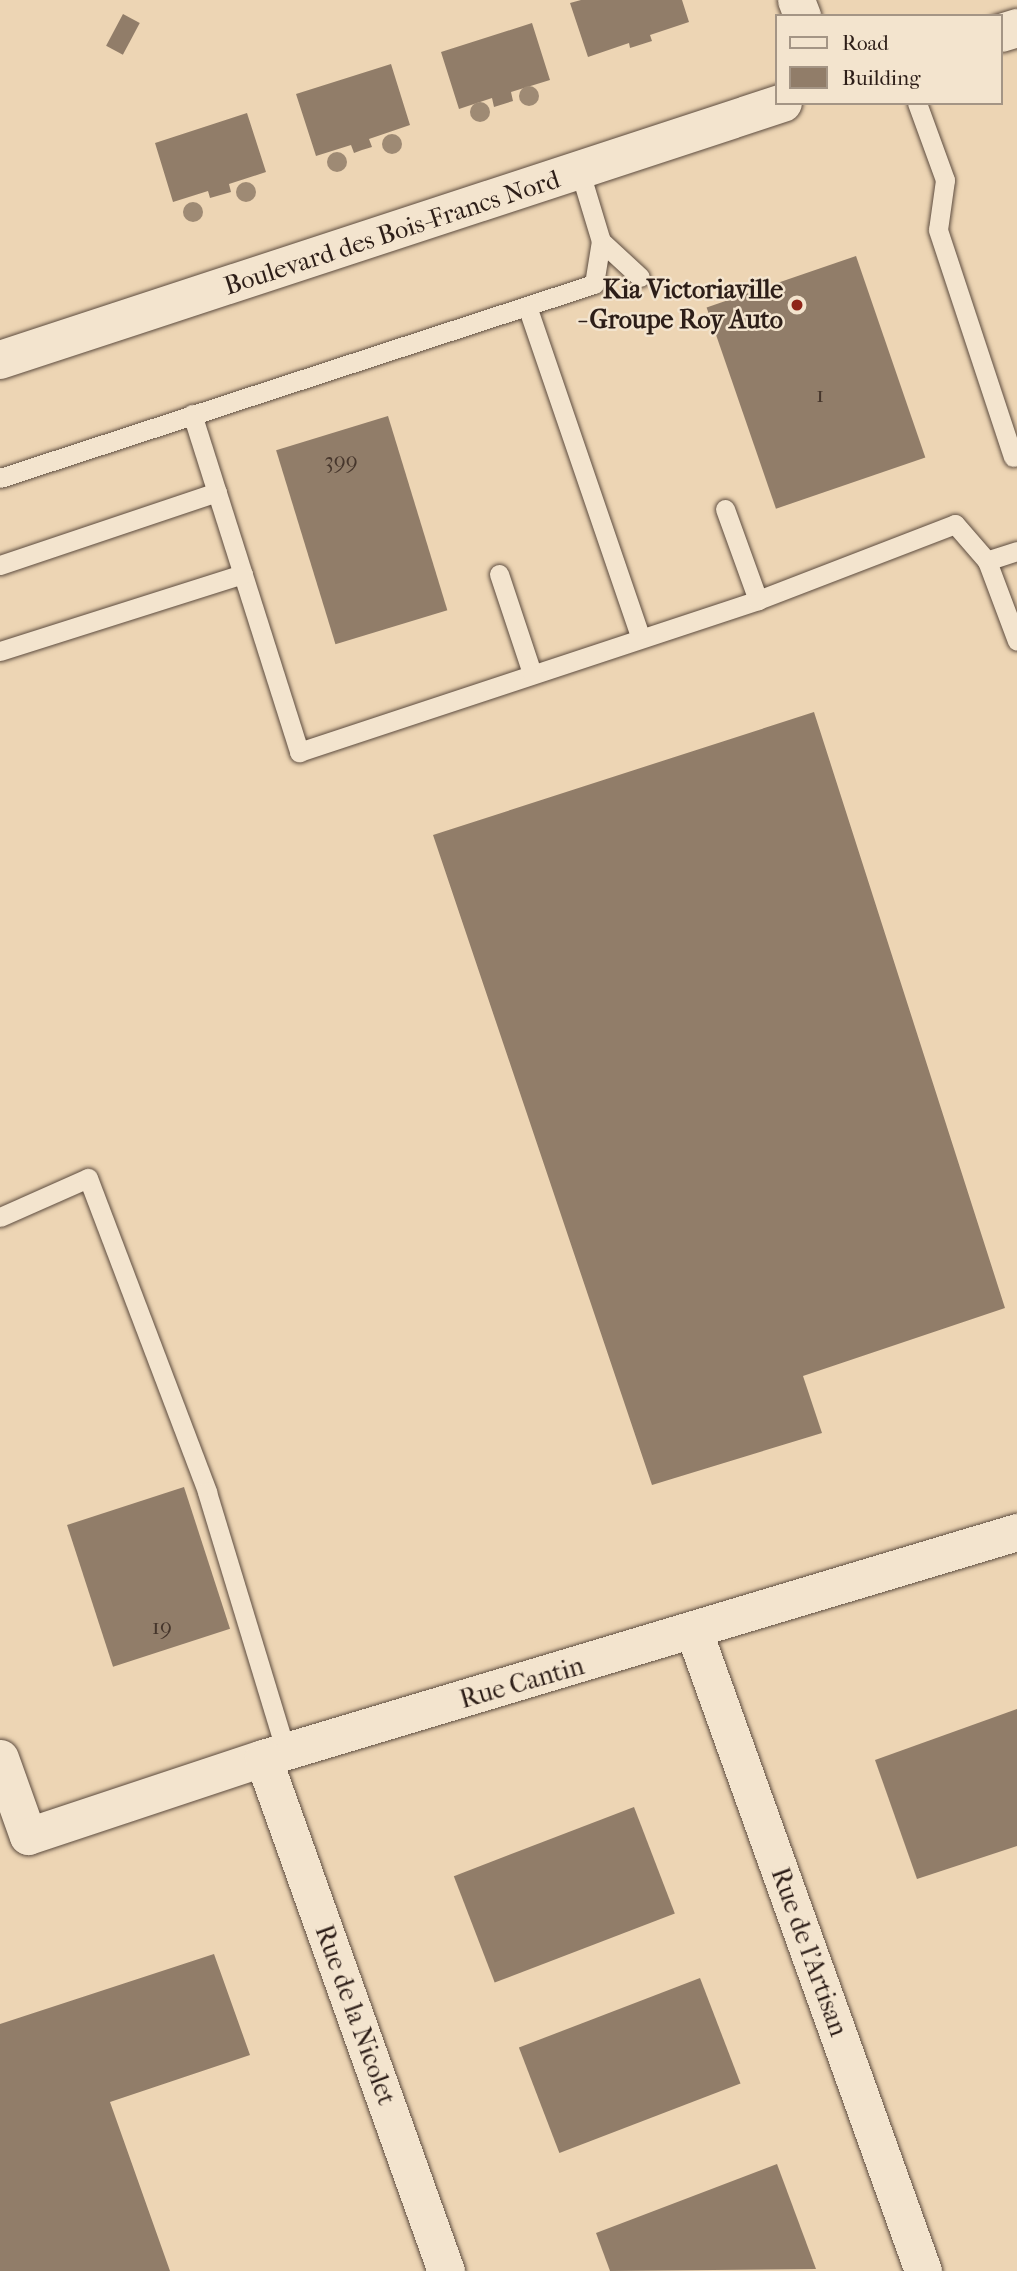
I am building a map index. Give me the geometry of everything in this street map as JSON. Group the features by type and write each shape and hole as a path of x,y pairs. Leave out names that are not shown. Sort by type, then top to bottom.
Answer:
{"street":[{"name":"Boulevard des Bois-Francs Nord","path":"0,360 580,172 777,105"},
{"name":"Rue Cantin","path":"0,1758 28,1836 274,1755 694,1632 1017,1532"},
{"name":"Rue de l'Artisan","path":"694,1632 923,2271"},
{"name":"Rue de la Nicolet","path":"274,1755 446,2271"}],"lane":[{"path":"918,105 945,180 938,230 1013,457"},
{"path":"0,478 594,284 601,241 580,172"},
{"path":"601,241 640,277"},
{"path":"527,306 640,636"},
{"path":"192,414 299,752 640,636 758,600 955,524 987,561 1017,641"},
{"path":"0,565 217,492"},
{"path":"725,509 758,600"},
{"path":"987,561 1017,551"},
{"path":"0,651 243,574"},
{"path":"499,574 532,673"},
{"path":"0,1216 88,1178 207,1492 274,1755"}],"building":[{"path":"581,0 682,0 689,22 650,35 652,41 630,48 629,43 588,57 570,3"},
{"path":"123,14 140,23 123,55 106,46"},
{"path":"532,23 550,80 511,92 513,101 494,107 492,98 459,109 441,52"},
{"path":"391,64 410,125 369,139 372,147 354,153 351,145 316,156 296,94"},
{"path":"247,113 266,172 229,184 231,192 210,198 208,191 173,202 155,143"},
{"path":"856,256 925,457 776,509 707,307"},
{"path":"388,416 447,610 335,644 276,450"},
{"path":"814,712 1005,1308 803,1376 822,1433 652,1485 433,835"},
{"path":"184,1487 230,1629 113,1667 67,1525"},
{"path":"1017,1709 1017,1846 917,1879 875,1760"},
{"path":"634,1807 675,1913 495,1983 454,1876"},
{"path":"214,1954 250,2055 110,2102 170,2271 0,2271 0,2024"},
{"path":"700,1978 740,2083 559,2153 519,2048"},
{"path":"777,2164 816,2269 610,2271 596,2233"}],"place":[{"name":"Kia Victoriaville - Groupe Roy Auto","path":"797,305"}]}
